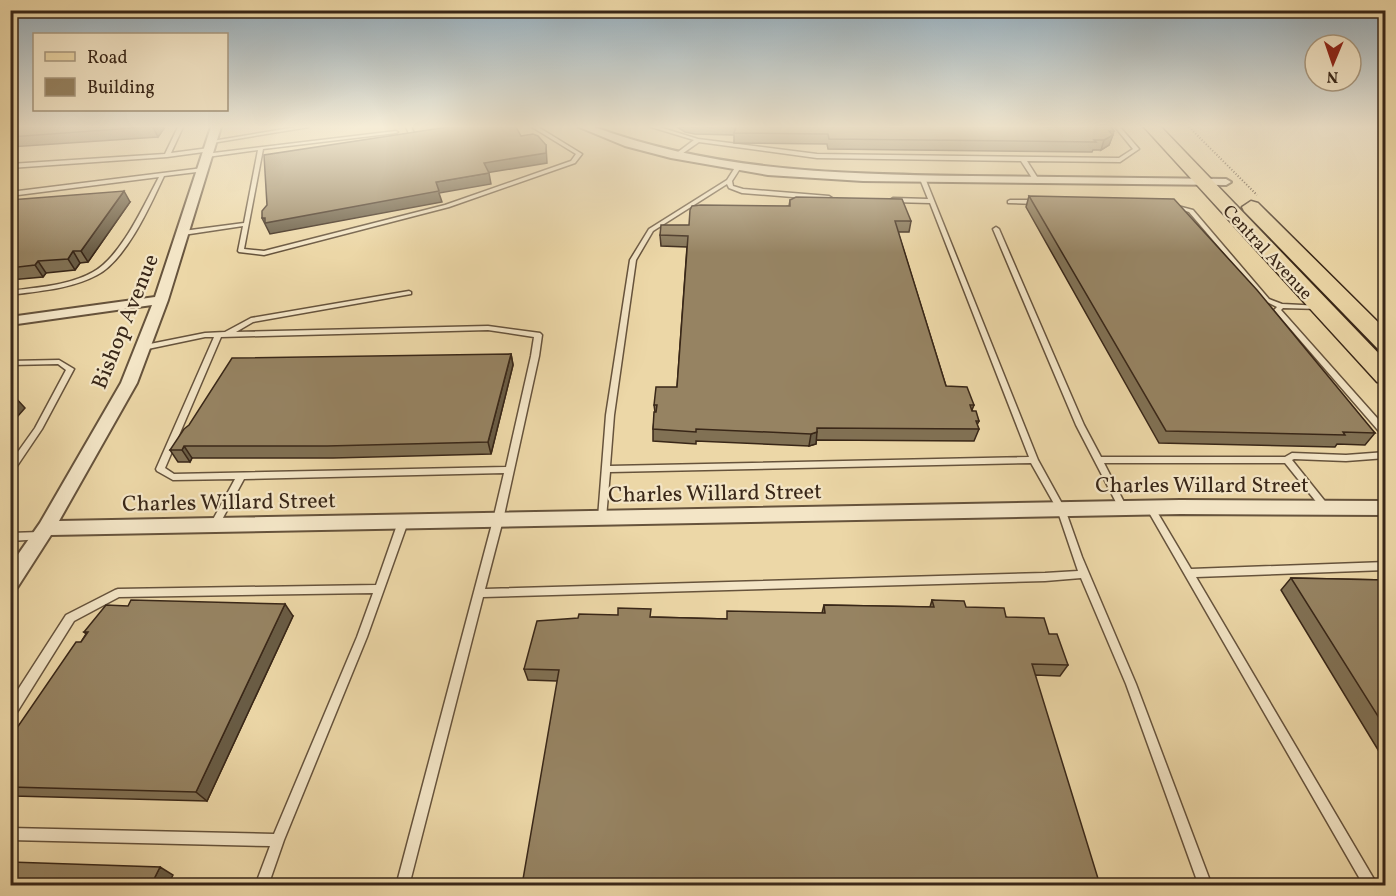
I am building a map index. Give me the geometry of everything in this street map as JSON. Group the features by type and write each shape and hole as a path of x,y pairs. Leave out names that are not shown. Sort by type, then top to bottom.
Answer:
{"main road":[{"name":"Central Avenue","path":"1190,169 1386,376"},
{"name":"Central Avenue","path":"1213,169 1386,344"},
{"path":"1320,307 1350,308"}],"street":[{"path":"753,169 830,178 1226,182"},
{"name":"Bishop Avenue","path":"10,582 44,532 129,383 161,300 203,170"},
{"path":"10,321 161,300"},
{"name":"Charles Willard Street","path":"44,532 215,525 1150,507 1386,508"}],"lane":[{"path":"257,169 241,251 264,253 447,206 553,169"},
{"path":"602,518 605,469 633,260 651,230 729,181 737,169"},
{"path":"1029,169 1036,180"},
{"path":"10,194 203,170"},
{"path":"10,293 55,286 104,268 138,221 163,174"},
{"path":"923,179 1034,460 1061,509 1084,574 1131,684 1206,885"},
{"path":"729,181 731,188 742,190 839,198"},
{"path":"885,200 932,201"},
{"path":"1010,202 1044,202"},
{"path":"1165,204 1191,211 1268,300 1281,306 1320,307"},
{"path":"183,233 246,224"},
{"path":"996,228 1098,460 1123,508"},
{"path":"408,293 251,320 222,335 160,469 173,477 509,470"},
{"path":"1281,306 1277,310 1386,434"},
{"path":"143,348 205,335 488,328 538,335 498,520 402,885"},
{"path":"10,363 59,362 70,369 38,429 10,470"},
{"path":"1098,460 1287,460 1292,456 1346,458 1386,455"},
{"path":"605,469 1034,460"},
{"path":"1287,460 1325,507"},
{"path":"215,525 241,476"},
{"path":"1150,507 1372,885"},
{"path":"261,885 362,637 403,522"},
{"path":"10,537 44,532"},
{"path":"1190,573 1386,566"},
{"path":"479,593 1084,574"},
{"path":"10,713 70,618 118,593 379,589"},
{"path":"10,834 278,840"}],"building":[{"path":"265,169 487,169 489,173 436,182 439,191 265,223 262,211 267,205"},
{"path":"124,191 81,251 73,251 68,259 38,261 35,265 10,268 10,200"},
{"path":"1029,196 1174,199 1257,290 1375,433 1343,432 1345,435 1166,431"},
{"path":"796,197 902,199 911,221 895,221 946,386 967,387 974,405 970,405 972,411 976,411 979,421 976,421 979,429 817,428 817,432 811,434 653,429 654,412 656,412 657,405 654,405 656,387 677,387 688,236 660,235 661,225 689,225 692,206 790,206 790,200"},
{"path":"511,354 488,442 327,446 184,446 182,450 170,450 232,358"},
{"path":"1291,578 1386,580 1386,729"},
{"path":"131,600 285,604 196,792 10,787 10,738 76,642 81,642 88,632 84,632 106,605 128,606"},
{"path":"932,600 964,601 966,607 1004,608 1006,617 1044,618 1049,634 1057,634 1068,665 1032,664 1100,885 522,885 559,670 524,669 537,621 578,618 579,614 618,615 618,608 651,609 650,617 727,619 727,611 825,613 824,605 934,607"},
{"path":"10,862 160,867 151,885 10,885"}]}
